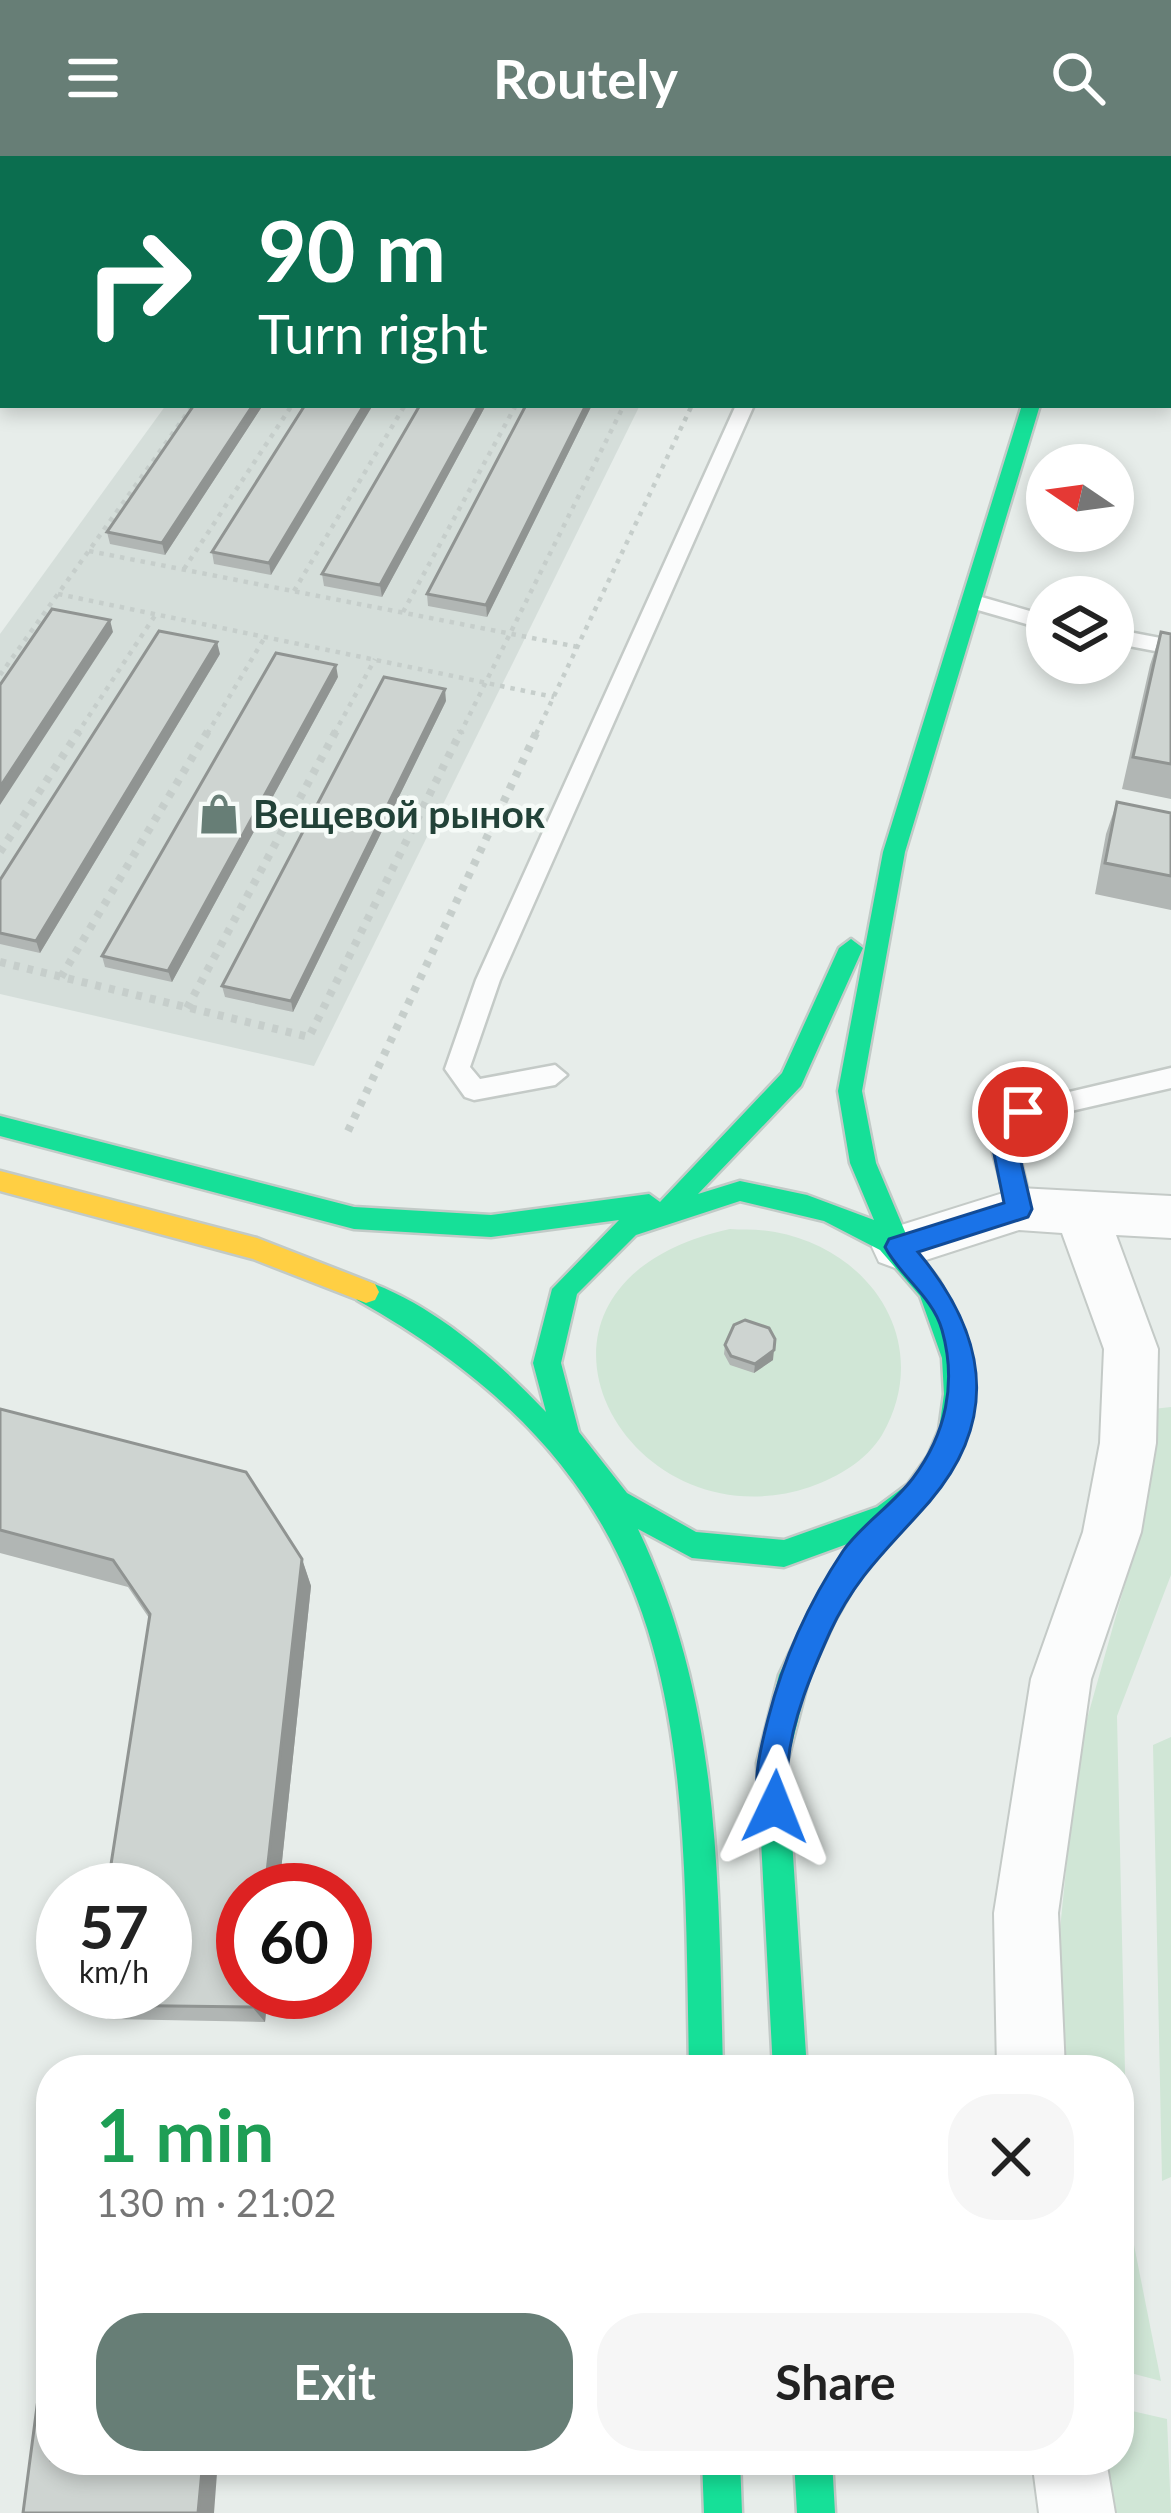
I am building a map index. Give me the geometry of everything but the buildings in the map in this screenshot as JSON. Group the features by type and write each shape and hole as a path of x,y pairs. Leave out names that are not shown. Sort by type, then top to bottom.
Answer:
{"main road":[{"path":"789,2055 772,1763 794,1676 856,1557 943,1459 957,1428 963,1396 956,1330 942,1300 898,1247 863,1163 850,1090 894,852 1030,408"},
{"path":"705,2055 689,1739 669,1645 638,1556 566,1445 549,1396 546,1346 567,1283 612,1234 673,1202 742,1136 792,1078 894,852"},
{"path":"0,1126 287,1204 372,1220 491,1226 740,1191 775,1193 841,1211 898,1247"},
{"path":"0,1181 277,1256 397,1307 459,1349 526,1407 616,1504 652,1528 692,1544 780,1555 822,1548 862,1534 897,1512"},
{"path":"722,2475 723,2513"},
{"path":"814,2475 816,2513"}],"street":[{"path":"898,1247 1019,1209 1171,1217"},
{"path":"1030,2055 1026,1912 1061,1679 1112,1532 1128,1443 1131,1349 1081,1212"},
{"path":"1071,2475 1077,2513"}],"lane":[{"path":"555,1076 474,1090 458,1069 488,980 744,408"},
{"path":"971,601 1026,617"},
{"path":"1134,640 1171,646"},
{"path":"1019,1209 1005,1149 1023,1112 1171,1078"}],"path":[{"path":"0,675 191,408"},
{"path":"184,569 290,408"},
{"path":"294,591 403,408"},
{"path":"403,612 514,408"},
{"path":"0,962 309,1037 623,408"},
{"path":"348,1131 691,408"},
{"path":"89,550 578,646"},
{"path":"58,594 554,698"},
{"path":"0,852 156,614"},
{"path":"61,977 265,637"},
{"path":"188,1008 374,659"}],"shaded area":[{"name":"Вещевой рынок","path":"164,408 639,408 314,1066 0,994 0,634"}],"green space":[{"path":"730,1229 775,1232 810,1242 840,1259 866,1280 897,1336 901,1368 896,1401 882,1435 850,1467 810,1487 743,1496 683,1481 637,1448 606,1402 596,1351 611,1301 654,1258"},
{"path":"1171,1407 1171,1575 1117,1716 1125,2055 1064,2055 1057,1959 1078,1751 1148,1502 1153,1409"},
{"path":"1171,1737 1171,2177 1162,2181 1153,1745"},
{"path":"1134,2245 1161,2381 1134,2374"},
{"path":"1134,2411 1167,2419 1171,2513 1105,2513 1099,2475 1134,2475"}],"traffic: fast":[{"path":"898,1247 863,1163 850,1091 894,852 1030,408"},
{"path":"673,1202 742,1136 792,1079 851,948"},
{"path":"0,1126 354,1218 491,1226 649,1205"},
{"path":"740,1191 829,1212 889,1243 929,1288 946,1322 956,1358 953,1430 939,1464 918,1493 887,1517 784,1553 692,1545 617,1502 567,1438 547,1363 565,1289 627,1228 740,1191"},
{"path":"366,1292 462,1354 526,1410 612,1511 656,1600 675,1663 696,1799 706,2055"},
{"path":"789,2055 772,1763 794,1675 824,1612 856,1557 888,1523"},
{"path":"722,2475 723,2513"},
{"path":"814,2475 816,2513"}],"traffic: slow":[{"path":"0,1181 257,1249 366,1292"}],"place":[{"name":"Вещевой рынок","path":"219,814"}],"route":[{"path":"775,1807 772,1763 783,1719 794,1676 824,1612 856,1557 923,1488 957,1428 963,1363 956,1330 942,1300 898,1247 1019,1209 1005,1149 1023,1112"}]}
